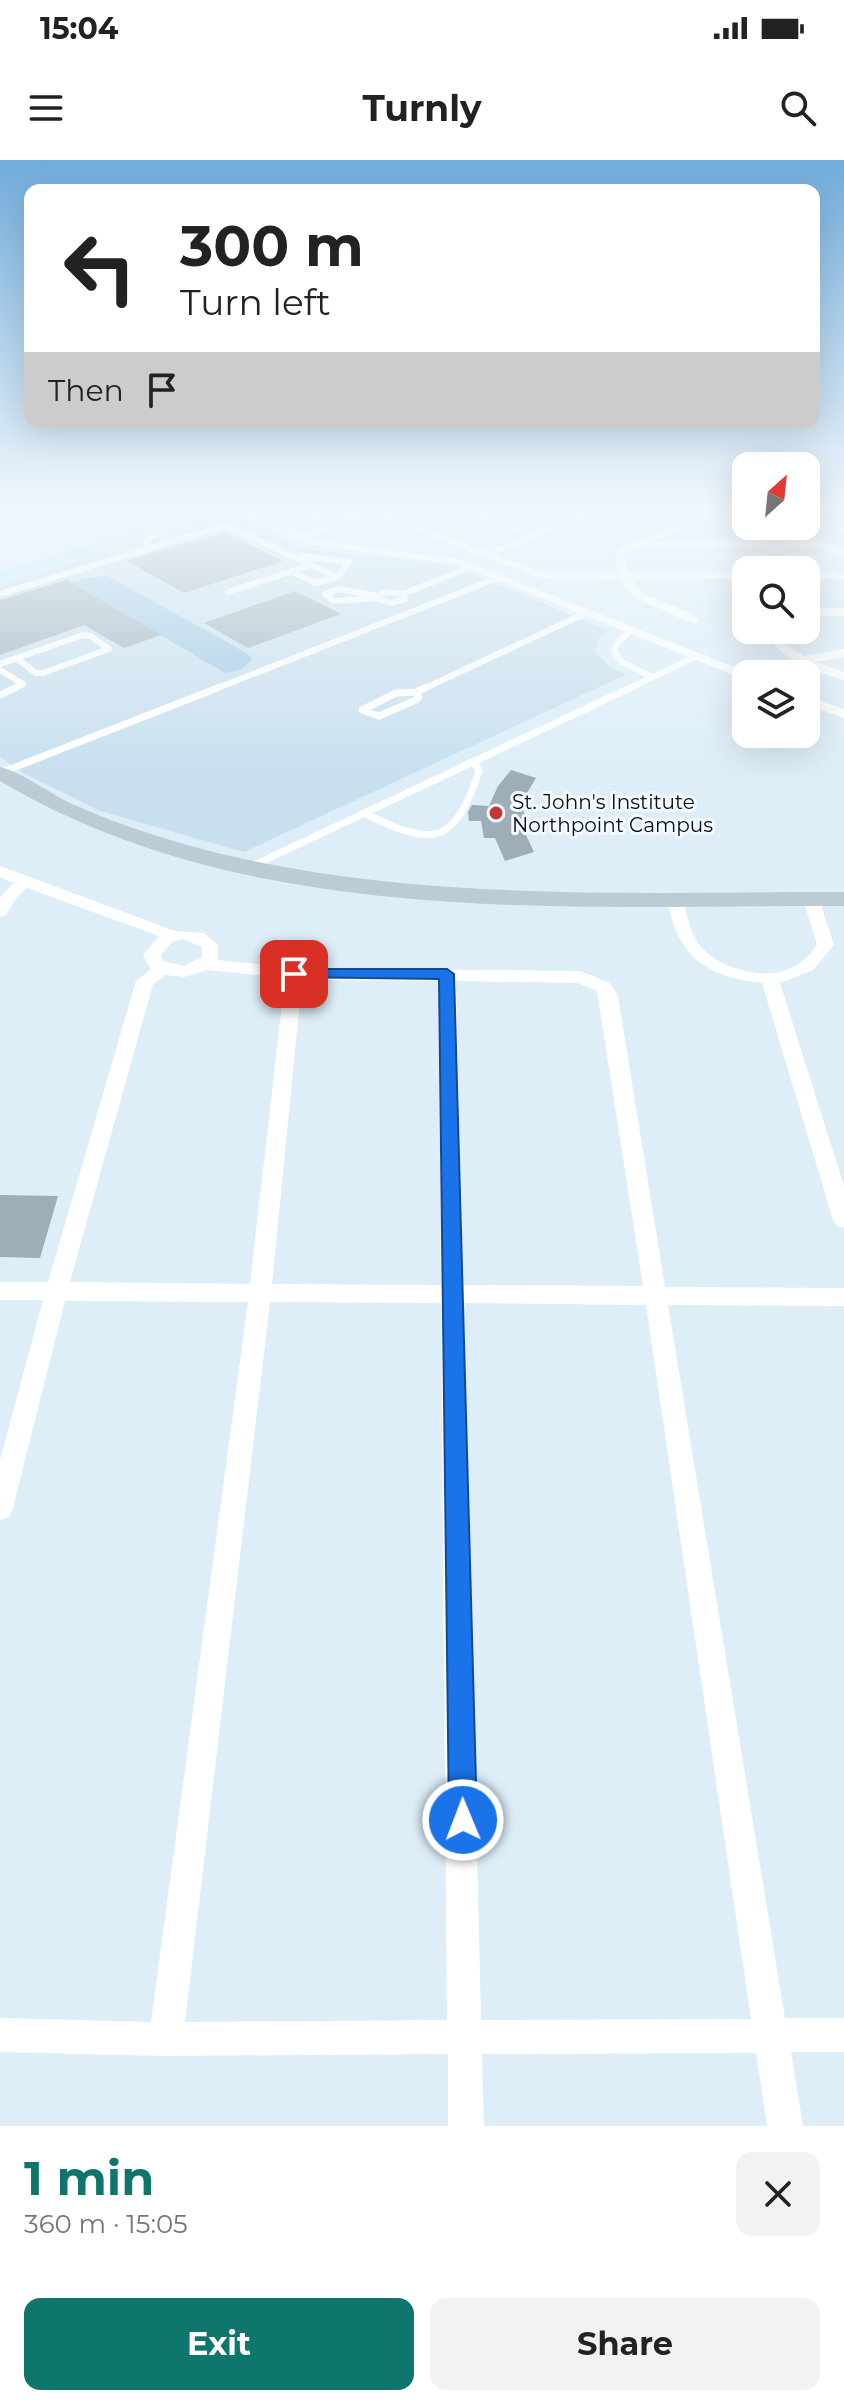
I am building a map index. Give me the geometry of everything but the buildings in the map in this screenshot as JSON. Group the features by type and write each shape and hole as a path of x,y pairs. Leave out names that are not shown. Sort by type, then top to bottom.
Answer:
{"street":[{"path":"547,596 732,670"},
{"path":"638,596 644,600 662,596"},
{"path":"676,596 694,620"},
{"path":"820,612 844,612"},
{"path":"778,644 804,660 844,653"},
{"path":"820,666 844,676"},
{"path":"820,705 844,714"},
{"path":"0,773 36,796 89,820 185,852 447,912 814,907 844,899"},
{"path":"0,796 71,832 167,866 238,883 378,897"},
{"path":"0,871 24,883 155,927 173,936"},
{"path":"0,912 10,894 24,883"},
{"path":"677,907 686,938 700,957 726,970 770,980 802,971 816,960 826,945 814,907"},
{"path":"814,907 844,915"},
{"path":"206,964 212,951 205,940 191,935 173,936 159,943 152,955 155,964 179,972 206,964 294,974 580,977 604,987 609,996 785,2126"},
{"path":"0,1508 56,1292 145,981 163,969"},
{"path":"166,2039 260,1294 294,974"},
{"path":"447,974 466,2126"},
{"path":"770,980 844,1220"},
{"path":"0,1291 844,1297"},
{"path":"0,2035 166,2039 844,2035"}],"lane":[{"path":"327,596 334,601 381,596"},
{"path":"372,596 383,602 396,603 405,599 404,596"},
{"path":"0,773 452,596"},
{"path":"416,692 419,697 416,700 379,716 362,710 396,693 416,692 588,612"},
{"path":"632,630 617,643 614,651 622,662 652,677"},
{"path":"0,695 23,684 0,667 16,658 86,635 109,649 39,674 16,658"},
{"path":"250,867 697,656"},
{"path":"364,813 425,836 441,835 455,823 476,780 479,771 476,765 469,763"}],"shaded area":[{"path":"0,596 525,596 609,631 599,638 595,652 608,665 625,675 244,852 100,811 23,773 0,757"},
{"path":"93,596 143,596 250,656 252,660 242,669 225,673"}],"place":[{"name":"St. John's Institute Northpoint Campus","path":"496,813"}],"route":[{"path":"294,974 447,974 463,1820"}]}
